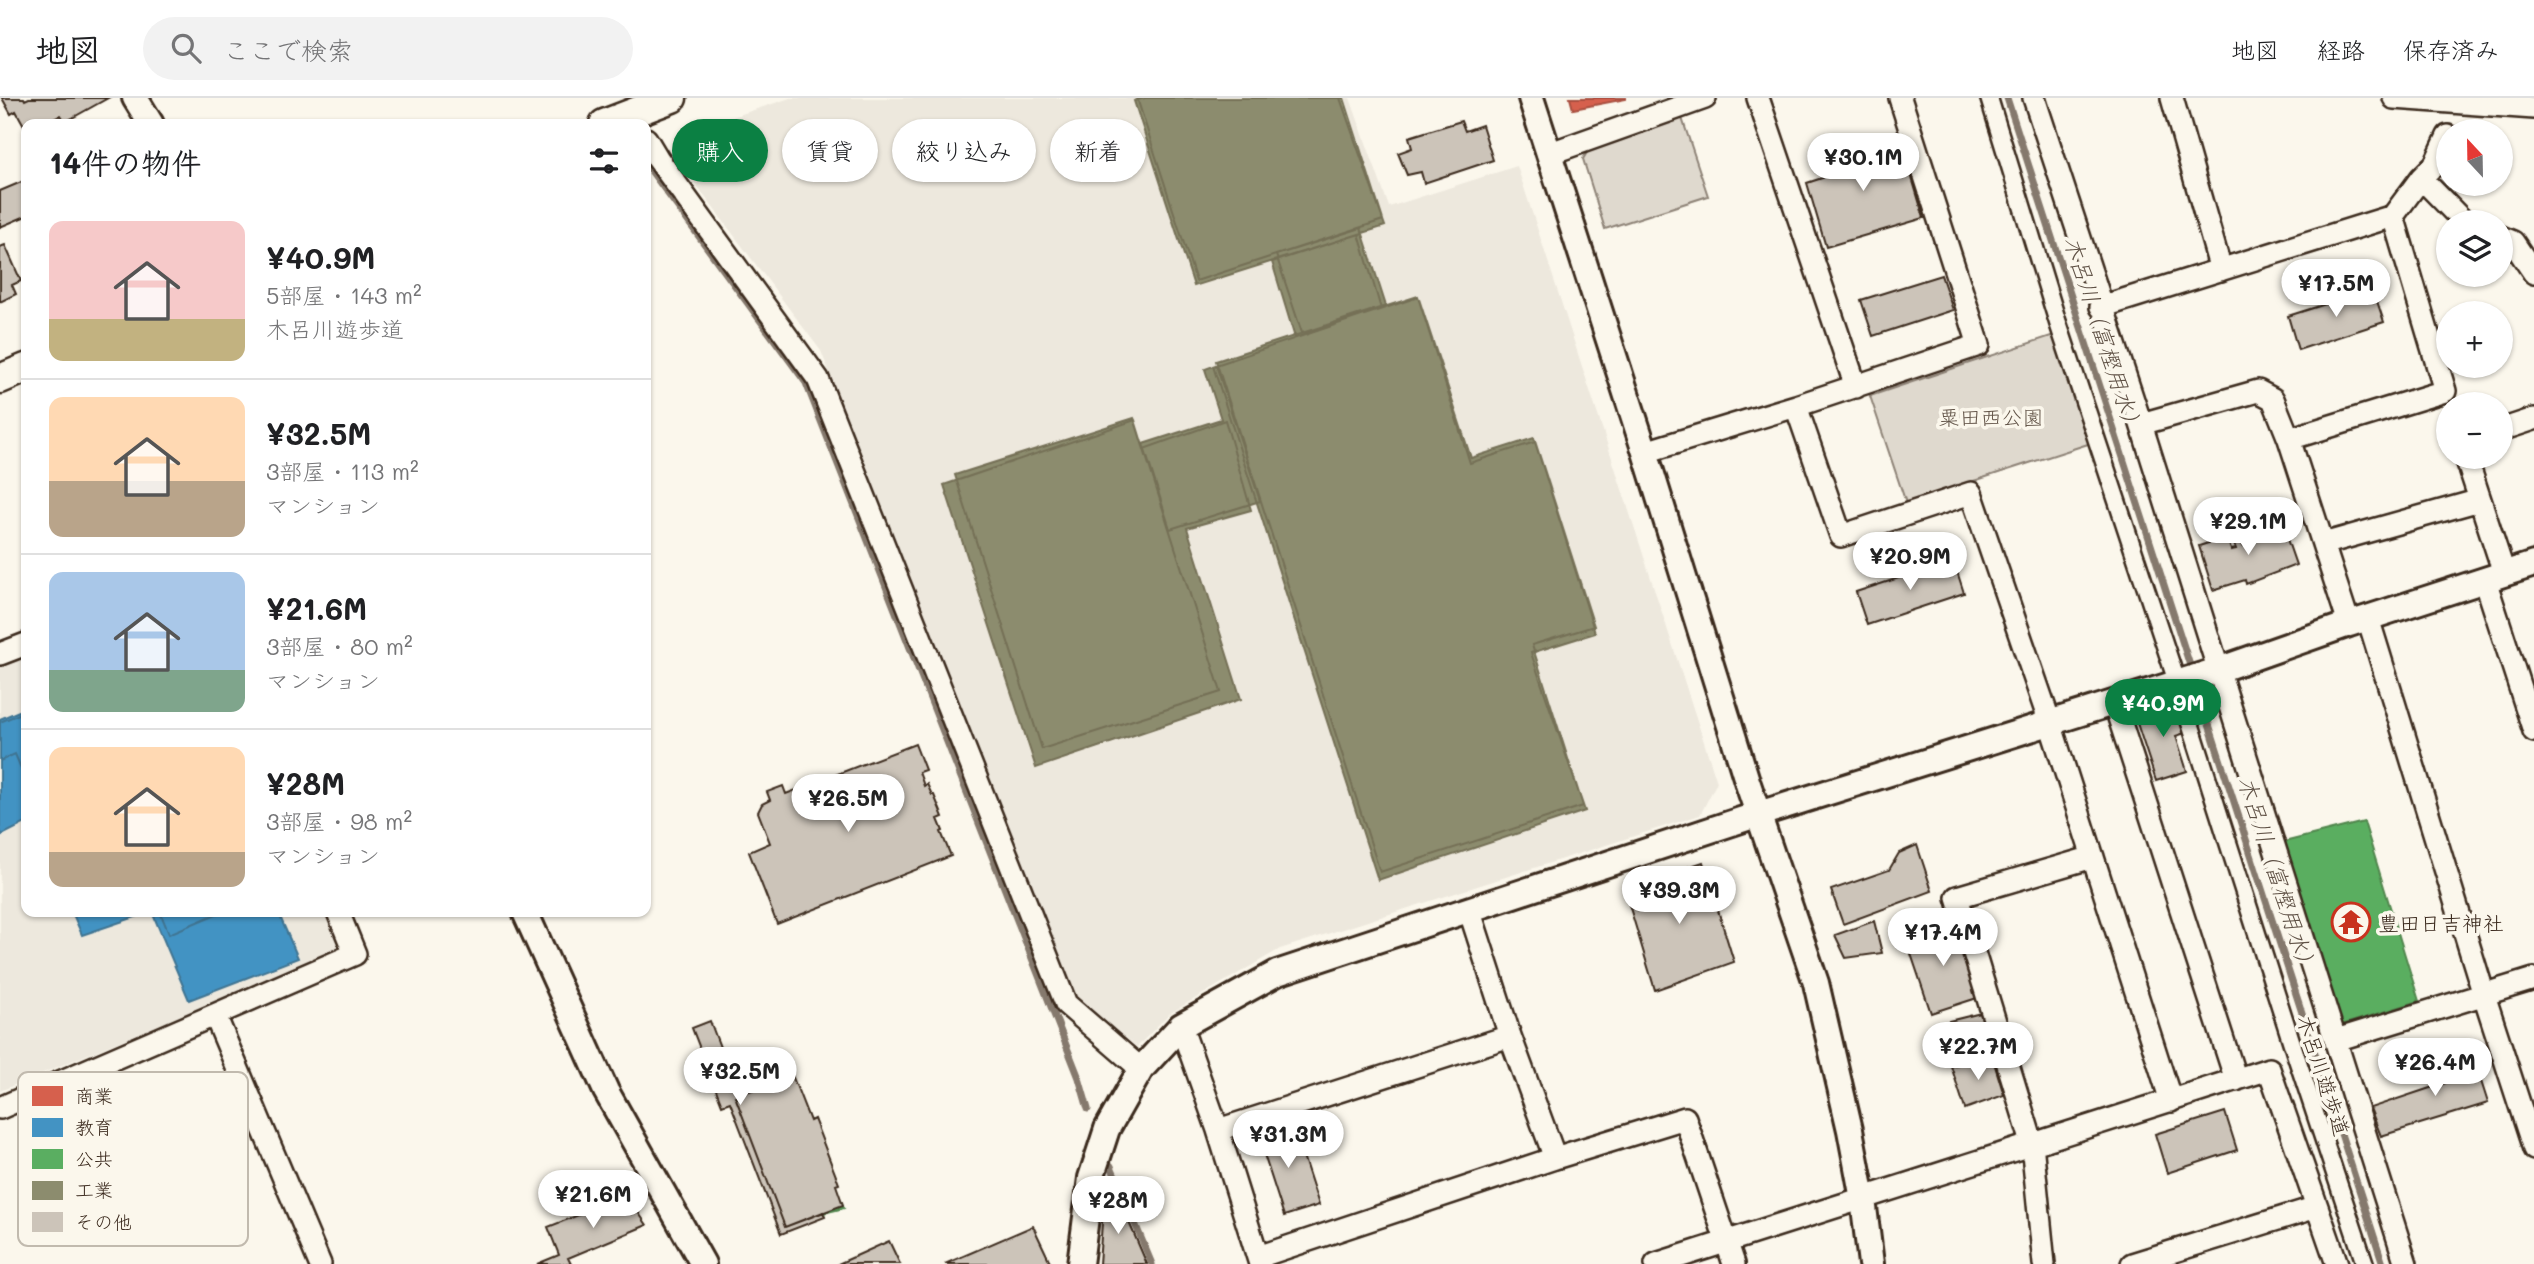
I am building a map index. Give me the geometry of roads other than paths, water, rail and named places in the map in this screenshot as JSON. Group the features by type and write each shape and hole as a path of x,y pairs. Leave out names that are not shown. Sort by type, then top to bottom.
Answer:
{"main road":[{"path":"634,119 672,98"},
{"path":"0,379 21,370"}],"street":[{"path":"135,98 148,119"},
{"path":"1531,98 1759,814 1816,983 1850,1130 1863,1199 1871,1264"},
{"path":"1758,98 1856,387"},
{"path":"1645,452 1856,387 1979,345 1900,98"},
{"name":"木呂川遊歩道","path":"1989,98 2058,323 2196,677 2295,1053 2365,1264"},
{"path":"2034,98 2141,424 2196,677 2336,1040 2406,1264"},
{"path":"2172,98 2221,270"},
{"path":"2394,98 2458,100 2534,108"},
{"path":"1548,154 1699,99"},
{"path":"2453,119 2458,100"},
{"path":"651,147 818,379 1066,1004 1140,1069"},
{"path":"2101,307 2393,216 2436,162"},
{"path":"2421,178 2453,210"},
{"path":"2393,216 2445,392"},
{"path":"2513,242 2534,273"},
{"path":"2141,424 2258,391 2273,399 2323,544 2358,621 2534,1149"},
{"path":"2289,439 2436,401"},
{"path":"1796,406 1841,536 1971,493 2050,723 2171,1101"},
{"path":"2513,426 2534,419"},
{"path":"2470,469 2480,500 2494,576 2534,731"},
{"path":"2323,544 2480,500"},
{"path":"1080,1264 1091,1178 1107,1129 1140,1069 1181,1026 1277,973 1759,814 2196,677 2534,564"},
{"path":"0,654 21,646"},
{"path":"2114,702 2236,1080"},
{"path":"2044,1264 2032,1143 1957,897 2093,857"},
{"path":"1469,909 1510,1036 1555,1158"},
{"path":"82,1072 355,954 340,917"},
{"path":"527,917 606,1091 703,1264"},
{"path":"2336,1040 2534,979"},
{"path":"215,1014 239,1072"},
{"path":"1181,1026 1218,1130 1259,1260 1555,1158 1685,1118 1734,1264"},
{"path":"1218,1130 1510,1036"},
{"path":"1656,1264 2269,1069 2337,1264"},
{"path":"248,1093 320,1264"},
{"path":"0,1108 18,1100"},
{"path":"2132,1264 2317,1207"}],"waterway":[{"name":"木呂川（富樫用水）","path":"2007,98 2383,1264"},
{"path":"651,171 806,383 1079,1078 1088,1109"},
{"path":"1111,1166 1152,1264"}],"place":[{"name":"豊田日吉神社","path":"2351,922"}],"park label":[{"name":"粟田西公園","path":"1991,416"}]}
